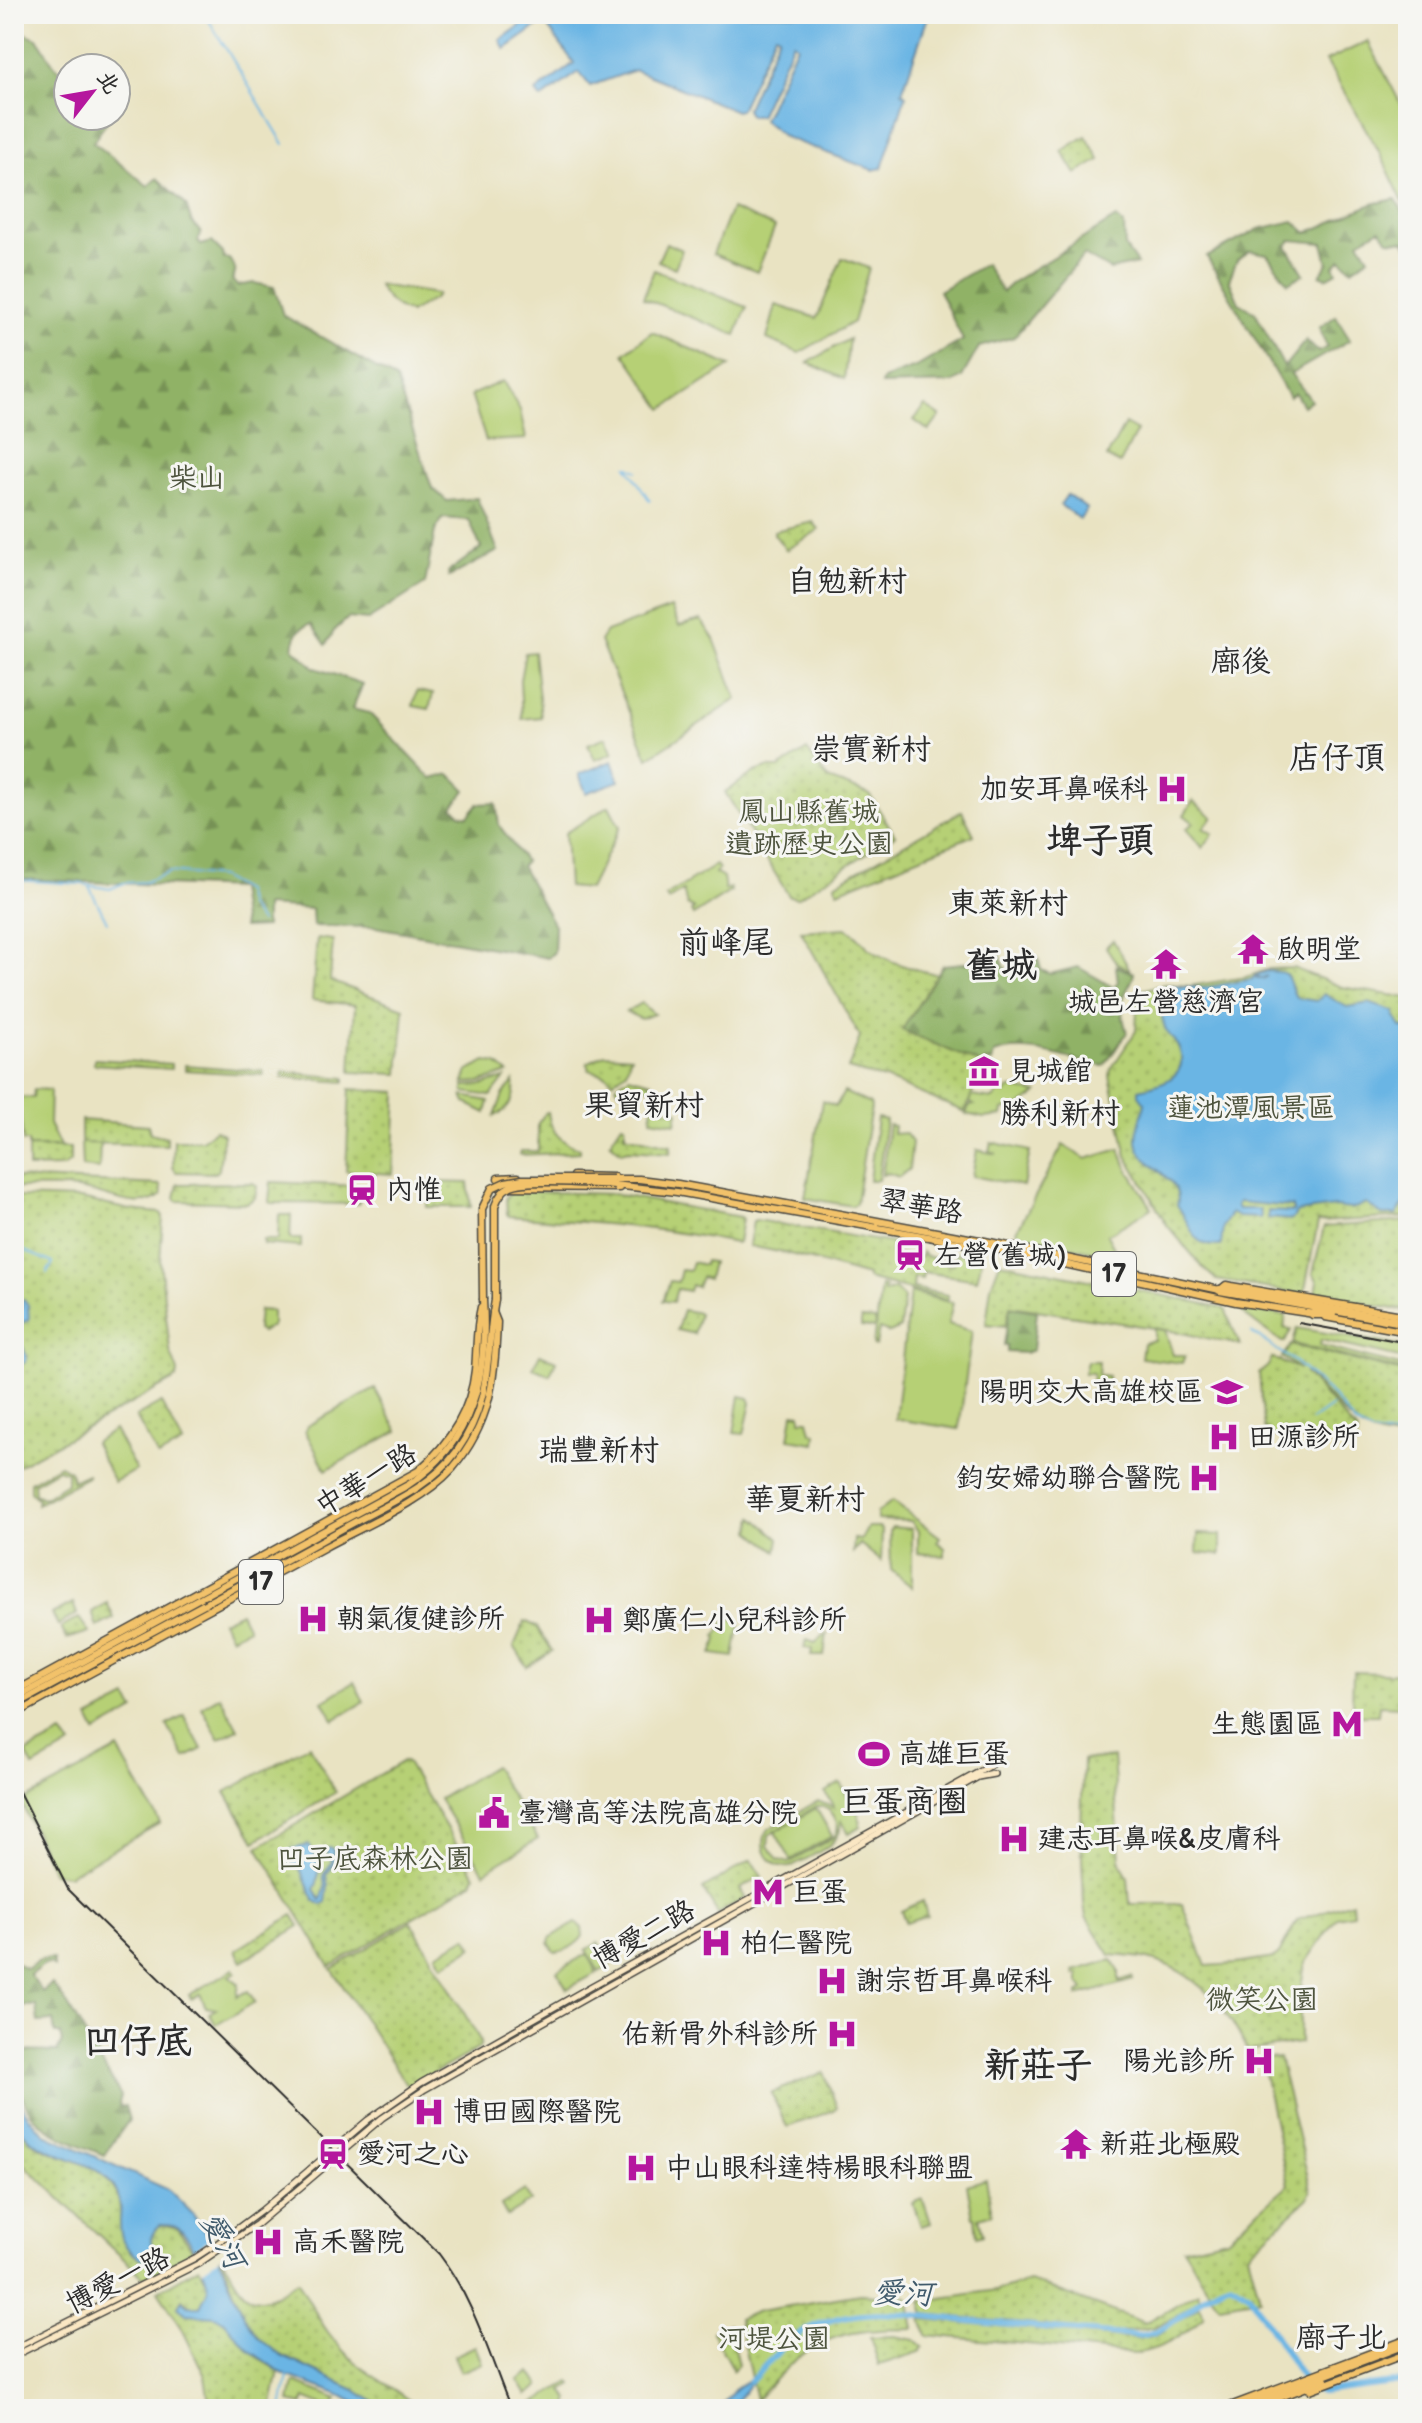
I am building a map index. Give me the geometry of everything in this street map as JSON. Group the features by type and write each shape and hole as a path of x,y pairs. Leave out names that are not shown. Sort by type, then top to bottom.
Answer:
{"highway":[{"path":"1220,1290 1408,1327"},
{"path":"1310,1310 1408,1327"}],"main road":[{"path":"498,1178 603,1175 616,1181"},
{"name":"17","path":"483,1300 482,1209 492,1188 500,1183 522,1179 616,1181"},
{"name":"翠華路","path":"616,1181 626,1186 677,1192 1001,1250 1236,1302 1310,1310"},
{"name":"翠華路","path":"616,1181 678,1184 985,1241 1220,1290 1226,1285 1408,1316"},
{"name":"中華一路","path":"14,1706 287,1560 432,1478 457,1450 476,1417 487,1382 495,1300 495,1206 502,1193 511,1186 526,1183 616,1181"},
{"path":"498,1187 626,1186"},
{"name":"中華一路","path":"14,1692 418,1471 448,1441 470,1397 477,1323 483,1300"},
{"name":"中華一路","path":"14,1699 408,1485 433,1467 458,1436 478,1393 483,1300"},
{"name":"中華一路","path":"14,1715 376,1519 443,1477 478,1432 491,1397 497,1334 493,1312"},
{"name":"博愛二路","path":"216,2248 378,2112 430,2078 990,1766"},
{"name":"博愛二路","path":"216,2248 257,2224 382,2118 425,2089 978,1777 994,1774"},
{"path":"196,2261 216,2248"},
{"name":"博愛一路","path":"14,2349 196,2261"},
{"name":"博愛一路","path":"14,2356 196,2261"},
{"path":"1222,2409 1313,2382 1406,2345"},
{"path":"1237,2409 1300,2385"},
{"path":"1250,2409 1300,2385"},
{"path":"1262,2409 1300,2385"}],"green space":[{"name":"柴山","path":"14,29 37,38 52,61 52,132 100,132 93,142 148,186 157,178 186,205 191,221 201,233 198,241 201,245 212,242 223,253 224,259 229,259 235,269 232,280 237,286 254,283 274,287 283,315 396,380 432,488 447,501 477,498 498,551 449,577 448,572 481,548 469,520 443,518 435,531 425,584 368,620 348,618 334,631 326,645 311,624 307,625 298,632 293,648 315,668 363,684 352,709 369,713 432,779 450,774 466,790 453,807 460,814 468,816 478,804 496,803 499,825 525,862 521,866 555,927 554,952 548,958 376,927 313,926 312,909 265,906 265,927 243,928 238,888 14,879"},
{"path":"1368,41 1408,118 1408,213 1381,155 1326,61"},
{"path":"1086,136 1100,160 1076,174 1062,151"},
{"path":"1396,199 1408,221 1408,247 1405,241 1388,240 1380,229 1359,241 1369,257 1352,269 1341,259 1334,266 1337,272 1327,278 1320,275 1328,263 1323,243 1291,240 1287,246 1304,274 1288,283 1267,254 1250,251 1237,260 1229,280 1239,303 1255,312 1284,367 1306,340 1318,352 1327,347 1319,328 1336,316 1350,340 1291,374 1311,400 1303,406 1295,393 1289,397 1207,257 1259,229 1294,221 1307,233 1372,204"},
{"path":"731,209 775,227 757,272 713,254"},
{"path":"1116,218 1124,225 1125,247 1137,264 1110,270 1084,255 1014,337 979,347 962,377 952,383 881,385 883,379 918,366 963,340 939,291 985,264 1002,292 1014,281"},
{"path":"666,243 682,250 675,268 658,261"},
{"path":"842,258 869,268 853,322 799,353 767,339 776,305 817,318"},
{"path":"654,270 747,307 736,335 643,298"},
{"path":"378,285 437,294 410,313 391,302"},
{"path":"652,332 730,366 663,409 624,353"},
{"path":"849,339 844,379 808,363"},
{"path":"503,381 520,410 526,439 486,441 471,395"},
{"path":"925,406 940,416 929,431 914,420"},
{"path":"1125,424 1137,431 1120,464 1107,457"},
{"path":"813,522 819,529 786,550 774,534 774,531"},
{"path":"671,608 679,626 701,620 714,639 737,699 648,758 600,641 606,632"},
{"path":"534,652 541,717 522,719 520,680 525,653"},
{"path":"417,691 433,694 429,709 413,706"},
{"path":"606,737 613,753 595,760 588,744"},
{"name":"鳳山縣舊城 遺跡歷史公園","path":"807,750 828,779 869,794 895,835 797,898 789,896 725,792 755,772 779,768"},
{"path":"1193,801 1213,817 1203,828 1213,834 1203,848 1186,829 1194,823 1184,815"},
{"path":"609,806 620,827 589,889 568,887 565,833"},
{"path":"962,811 974,835 838,891 835,884"},
{"path":"716,865 719,869 715,873 723,878 725,890 730,888 731,891 693,915 691,911 694,909 687,905 683,891 668,900 666,896"},
{"path":"846,928 885,958 937,974 902,1030 983,1065 965,1112 888,1080 848,1069 860,1037 801,931"},
{"path":"317,938 333,940 330,981 404,1008 399,1074 351,1072 355,1005 312,1000"},
{"path":"1113,940 1130,970 1117,964 1106,947"},
{"path":"989,950 999,951 1005,969 1023,968 1038,958 1041,970 1050,974 1078,967 1113,987 1118,982 1116,966 1134,973 1123,1002 1127,1033 1104,1066 1021,1050 994,1054 992,1062 985,1061 983,1065 902,1030 943,965 986,961"},
{"name":"蓮池潭風景區","path":"1293,968 1342,987 1408,998 1408,1217 1318,1222 1304,1294 1217,1280 1205,1270 1167,1225 1127,1156 1110,1076 1111,1069 1136,1031 1138,991 1166,984 1190,986 1246,977 1269,969"},
{"path":"641,1003 654,1014 641,1019 626,1012"},
{"path":"605,1054 631,1056 626,1071 613,1081 606,1075 589,1070 587,1063"},
{"path":"94,1059 171,1064 171,1069 94,1064"},
{"path":"486,1062 497,1064 508,1073 482,1082 464,1083 468,1071"},
{"path":"185,1065 263,1071 263,1075 185,1070"},
{"path":"283,1072 345,1078 345,1082 282,1077"},
{"path":"629,1076 652,1082 651,1087 630,1084 628,1089 620,1092 616,1085"},
{"path":"505,1078 491,1096 464,1092 464,1086 482,1085"},
{"path":"514,1081 511,1102 495,1116 503,1095"},
{"path":"1009,1088 1038,1093 1016,1109 1010,1107 1003,1110 1002,1116 984,1118 966,1114 969,1106 974,1105 970,1103 972,1096 993,1099"},
{"path":"34,1089 50,1090 49,1124 60,1147 28,1147 28,1142 23,1142 20,1112 17,1111 19,1097 33,1098"},
{"path":"350,1089 397,1092 393,1174 346,1171"},
{"path":"844,1092 871,1107 856,1203 852,1206 805,1198 822,1101 836,1106"},
{"path":"463,1096 489,1101 486,1113 466,1103"},
{"path":"653,1107 678,1111 676,1123 651,1119"},
{"path":"546,1112 558,1135 580,1148 580,1152 520,1155 521,1151 538,1151 538,1123"},
{"path":"877,1118 886,1120 878,1180 869,1180"},
{"path":"81,1120 148,1125 150,1133 167,1137 167,1145 81,1143"},
{"path":"622,1124 625,1125 625,1135 671,1145 670,1153 621,1152 610,1142"},
{"path":"889,1125 894,1126 893,1134 905,1133 912,1142 909,1169 899,1177 888,1173 882,1175"},
{"path":"215,1130 223,1134 219,1170 215,1173 176,1172 173,1167 174,1140 202,1140"},
{"path":"991,1142 1030,1151 1023,1186 972,1176 977,1150 997,1154 989,1151"},
{"path":"81,1143 100,1143 99,1169 82,1167"},
{"path":"1063,1145 1086,1159 1120,1149 1129,1171 1152,1208 1107,1235 1119,1258 1018,1234 1017,1230"},
{"path":"28,1147 70,1148 70,1162 63,1167 28,1168"},
{"path":"14,1178 161,1185 162,1195 153,1200 131,1202 77,1189 14,1188"},
{"path":"271,1182 359,1186 359,1204 271,1203"},
{"path":"430,1182 468,1183 471,1207 427,1207 427,1199 421,1196 427,1195"},
{"path":"253,1183 257,1186 255,1198 247,1203 177,1201 175,1198 178,1184"},
{"path":"512,1191 613,1194 742,1219 738,1242 735,1243 651,1229 509,1216 506,1197"},
{"path":"14,1197 81,1199 163,1216 160,1261 170,1351 178,1372 177,1378 14,1468"},
{"path":"279,1215 291,1215 290,1239 301,1239 301,1247 263,1244 263,1240 278,1240"},
{"path":"753,1221 892,1243 890,1253 921,1257 922,1252 948,1265 954,1264 956,1253 980,1257 981,1263 977,1280 923,1272 922,1279 914,1277 913,1288 948,1295 948,1300 867,1279 867,1276 794,1255 749,1246"},
{"path":"1408,1221 1408,1311 1315,1296 1318,1282 1313,1273 1324,1227"},
{"path":"705,1261 712,1262 708,1279 701,1277 697,1287 691,1285 689,1291 677,1289 673,1302 663,1301 670,1281 678,1282 681,1270 689,1271 692,1262 704,1265"},
{"path":"1000,1262 1220,1307 1225,1309 1240,1345 1167,1330 1010,1306 1006,1326 986,1324 991,1286"},
{"path":"881,1286 885,1287 884,1293 895,1289 904,1298 900,1328 890,1333 879,1329 876,1346 873,1346 875,1328 861,1327 861,1319 875,1320 876,1327"},
{"path":"910,1292 953,1303 948,1324 972,1331 959,1429 895,1419"},
{"path":"1010,1307 1037,1311 1033,1350 1007,1352 1004,1345"},
{"path":"1239,1308 1286,1316 1284,1328 1291,1330 1285,1342 1247,1317"},
{"path":"259,1310 272,1311 272,1326 261,1332 257,1330"},
{"path":"683,1310 699,1313 694,1334 677,1330"},
{"path":"1297,1328 1408,1347 1408,1360 1321,1340 1320,1346 1408,1368 1408,1372 1293,1344"},
{"path":"1154,1329 1165,1330 1173,1355 1185,1355 1182,1363 1141,1358 1143,1343 1154,1340"},
{"path":"1291,1345 1408,1373 1408,1439 1388,1438 1360,1427 1304,1372 1358,1432 1356,1446 1271,1436 1264,1428 1259,1374 1272,1358 1300,1369 1282,1357"},
{"path":"540,1354 556,1361 550,1375 533,1368"},
{"path":"1087,1361 1099,1361 1098,1375 1108,1376 1107,1388 1092,1387 1093,1373 1084,1373"},
{"path":"375,1389 398,1431 326,1470 305,1431 307,1426"},
{"path":"740,1396 749,1398 751,1403 744,1434 734,1433"},
{"path":"161,1403 183,1443 158,1457 136,1417"},
{"path":"793,1413 801,1414 801,1420 808,1420 811,1432 816,1433 815,1443 789,1439"},
{"path":"114,1430 136,1470 114,1482 94,1443"},
{"path":"60,1465 70,1471 72,1481 88,1476 37,1504 38,1499 30,1491 30,1482","holes":["58,1469 67,1472 67,1483 43,1498 35,1494 34,1483"]},
{"path":"892,1501 940,1537 937,1542 945,1548 945,1556 918,1553 918,1531 911,1521 877,1520 877,1513"},
{"path":"754,1517 779,1538 777,1551 751,1531"},
{"path":"868,1527 882,1530 881,1561 860,1544 853,1552 854,1539 861,1540"},
{"path":"892,1527 912,1529 912,1587 891,1570"},
{"path":"1198,1534 1221,1535 1221,1555 1197,1553"},
{"path":"73,1603 77,1614 58,1625 52,1614"},
{"path":"107,1603 114,1618 97,1627 92,1612"},
{"path":"240,1612 248,1628 231,1637 222,1621"},
{"path":"728,1617 740,1622 734,1657 712,1654 718,1639 716,1636"},
{"path":"79,1618 89,1632 67,1639 61,1628"},
{"path":"525,1621 537,1627 552,1651 527,1667 514,1646"},
{"path":"827,1633 824,1656 811,1656 812,1649 804,1648 807,1640 815,1643"},
{"path":"1353,1672 1408,1674 1408,1701 1402,1701 1402,1706 1379,1705 1378,1715 1359,1715 1352,1710"},
{"path":"354,1682 364,1702 334,1720 323,1701"},
{"path":"220,1696 238,1729 219,1739 202,1707"},
{"path":"127,1698 135,1710 96,1732 89,1718"},
{"path":"184,1716 202,1749 185,1758 167,1725"},
{"path":"62,1734 71,1745 33,1767 26,1753"},
{"path":"309,1745 336,1792 255,1841 226,1792"},
{"path":"118,1749 160,1823 68,1875 53,1873 21,1802"},
{"name":"微笑公園","path":"1113,1757 1120,1861 1128,1878 1130,1904 1182,1904 1206,1966 1274,1958 1297,1920 1352,1902 1353,1914 1337,1917 1305,1963 1300,1992 1300,2043 1247,2051 1231,2021 1195,1982 1164,1964 1143,1958 1110,1955 1086,1917 1081,1833 1083,1760"},
{"name":"凹子底森林公園","path":"403,1761 475,1875 472,1882 330,1967 258,1847"},
{"path":"493,1766 538,1839 484,1872 439,1799"},
{"path":"840,1783 859,1815 860,1826 849,1833 841,1820 837,1836 824,1849 790,1867 776,1864 765,1849 765,1836 769,1829 818,1801 834,1808 825,1792","holes":["817,1806 829,1810 836,1820 838,1828 835,1836 789,1863 778,1860 768,1846 769,1835"]},
{"path":"816,1808 832,1836 791,1860 775,1832"},
{"path":"751,1860 762,1877 740,1889 745,1898 718,1914 703,1889"},
{"path":"923,1901 927,1916 906,1923 901,1911"},
{"path":"293,1915 300,1926 242,1961 236,1950"},
{"name":"凹子底森林公園","path":"411,1922 481,2042 479,2048 411,2086 406,2084 332,1969"},
{"path":"576,1923 582,1928 583,1936 571,1947 555,1952 549,1943 550,1938"},
{"path":"467,1937 473,1947 443,1965 437,1954"},
{"path":"598,1943 611,1965 599,1972 586,1950"},
{"path":"587,1954 597,1973 567,1989 557,1971"},
{"path":"53,1959 54,1967 43,1965 30,1975 42,1992 52,1984 68,2005 121,2096 119,2103 121,2107 125,2106 129,2120 104,2155 50,2130 28,2109 22,2094 16,2051 57,2052 62,2042 60,2034 55,2034 53,2021 38,2022 36,2006 14,2005 14,1962 27,1969 39,1960"},
{"path":"1112,1960 1119,1971 1119,1981 1132,1977 1133,1980 1078,1996 1084,1990 1079,1983 1079,1974 1075,1975 1074,1971"},
{"path":"234,1969 236,1972 230,1976 239,1984 237,1996 248,1991 255,2002 216,2025 209,2013 216,2009 206,2007 200,1994 191,1999 189,1995"},
{"name":"微笑公園","path":"1279,2058 1311,2190 1308,2198 1248,2253 1260,2298 1220,2305 1183,2248 1227,2238 1288,2185 1261,2059"},
{"path":"824,2072 837,2108 787,2127 771,2093"},
{"path":"14,2123 38,2146 86,2165 109,2181 119,2204 123,2239 137,2257 152,2262 158,2259 151,2241 160,2225 178,2229 193,2251 146,2280 14,2153"},
{"path":"986,2179 992,2214 979,2218 983,2235 977,2237 967,2185"},
{"path":"525,2190 531,2201 507,2216 501,2205"},
{"path":"923,2199 931,2223 921,2226 913,2203"},
{"path":"223,2258 242,2290 256,2298 275,2295 298,2281 325,2328 341,2348 362,2368 419,2409 384,2409 357,2391 274,2352 259,2338 244,2316"},
{"path":"199,2267 208,2283 205,2300 191,2307 182,2299 178,2306 221,2319 251,2351 279,2371 271,2409 210,2409 205,2376 180,2324 158,2291"},
{"path":"1029,2281 1145,2323 1198,2292 1200,2298 1155,2327 1119,2333 925,2314 921,2301 1003,2289"},
{"name":"河堤公園","path":"860,2294 908,2297 914,2329 862,2332 825,2341 793,2362 756,2400 738,2319 759,2311"},
{"path":"1200,2305 1204,2316 1188,2330 1164,2345 1135,2354 927,2335 922,2319 1137,2339 1157,2335"},
{"name":"河堤公園","path":"728,2324 738,2365 733,2370 712,2332"},
{"path":"895,2336 915,2340 923,2347 920,2352 879,2365 870,2337"},
{"path":"475,2346 482,2363 461,2372 454,2356"},
{"path":"531,2372 540,2386 527,2395 518,2380"},
{"path":"294,2382 338,2399 331,2409 305,2398 302,2405 290,2402"},
{"path":"570,2382 572,2385 563,2391 570,2399 567,2409 524,2409"}],"water":[{"path":"537,14 929,14 902,92 906,95 882,168 873,170 784,137 763,120 797,45 793,42 759,116 750,116 746,110 779,36 775,34 740,110 635,70 590,86 579,72 541,99 536,92 574,63 544,22 505,49 500,40"},
{"path":"1067,495 1087,509 1080,519 1060,505"},
{"path":"612,761 619,781 586,793 579,774"},
{"name":"蓮池潭風景區","path":"1267,971 1283,973 1297,998 1317,1001 1324,994 1347,1007 1369,1003 1395,1012 1401,1027 1408,1029 1408,1199 1396,1215 1382,1215 1367,1204 1351,1209 1335,1207 1297,1212 1292,1220 1268,1218 1268,1211 1293,1212 1293,1207 1238,1202 1238,1209 1260,1209 1261,1218 1238,1217 1231,1213 1223,1227 1221,1246 1211,1246 1193,1234 1177,1205 1175,1188 1142,1154 1137,1136 1145,1103 1139,1089 1170,1079 1180,1068 1181,1060 1179,1048 1163,1022 1160,988 1204,988 1255,976 1261,979 1256,975"},
{"path":"24,1299 28,1305 29,1320 23,1322 17,1333 27,1357 26,1362 14,1368 14,1318 23,1307 20,1302"},
{"path":"309,1845 318,1866 314,1889 321,1900 325,1887 323,1875 332,1862 326,1850 330,1847 334,1850 335,1863 326,1875 326,1902 322,1905 315,1901 300,1869 287,1861 291,1849"},
{"name":"愛河","path":"14,2082 25,2111 45,2134 169,2190 192,2213 211,2241 244,2316 259,2338 281,2356 357,2391 384,2409 367,2409 338,2394 283,2374 249,2350 225,2322 215,2316 186,2314 178,2306 182,2300 188,2306 200,2306 208,2290 198,2258 184,2233 168,2225 160,2225 151,2241 158,2259 146,2260 130,2251 121,2234 120,2207 114,2187 101,2173 41,2146 16,2125"},
{"path":"755,2377 731,2409 718,2409 737,2387"}],"pier":[{"path":"211,2238 222,2256 202,2270 192,2251"}],"waterway":[{"path":"205,14 284,144"},
{"path":"627,466 650,501"},
{"path":"628,466 637,471"},
{"path":"14,880 110,889 124,883 145,882 170,872 220,877 244,891 248,906 260,922"},
{"path":"90,888 107,922"},
{"path":"14,1238 20,1249 53,1263 47,1273"},
{"path":"1252,1333 1295,1362 1328,1391 1356,1425 1372,1433 1408,1438"},
{"path":"1311,1421 1332,1406"},
{"name":"愛河","path":"751,2381 801,2333 830,2320 851,2315 893,2313 1138,2336 1164,2328 1206,2295 1230,2283 1249,2294 1304,2381"},
{"path":"282,2409 288,2375"},
{"name":"愛河","path":"1313,2388 1322,2392 1408,2381"}],"tram line":[{"path":"14,1782 68,1889 439,2254 471,2309 511,2409"}],"railway":[{"path":"1299,1323 1408,1343"}],"place":[{"name":"加安耳鼻喉科","path":"1172,789"},
{"name":"啟明堂","path":"1253,949"},
{"name":"城邑左營慈濟宮","path":"1166,964"},
{"name":"見城館","path":"984,1071"},
{"name":"內惟","path":"362,1190"},
{"name":"左營(舊城)","path":"910,1255"},
{"name":"陽明交大高雄校區","path":"1227,1392"},
{"name":"田源診所","path":"1224,1437"},
{"name":"鈞安婦幼聯合醫院","path":"1204,1478"},
{"name":"朝氣復健診所","path":"313,1619"},
{"name":"鄭廣仁小兒科診所","path":"599,1620"},
{"name":"生態園區","path":"1347,1724"},
{"name":"高雄巨蛋","path":"874,1754"},
{"name":"臺灣高等法院高雄分院","path":"494,1813"},
{"name":"建志耳鼻喉&皮膚科","path":"1014,1839"},
{"name":"巨蛋","path":"768,1892"},
{"name":"柏仁醫院","path":"716,1943"},
{"name":"謝宗哲耳鼻喉科","path":"832,1981"},
{"name":"佑新骨外科診所","path":"842,2034"},
{"name":"陽光診所","path":"1259,2061"},
{"name":"博田國際醫院","path":"429,2112"},
{"name":"新莊北極殿","path":"1076,2144"},
{"name":"愛河之心","path":"333,2154"},
{"name":"中山眼科達特楊眼科聯盟","path":"641,2168"},
{"name":"高禾醫院","path":"268,2242"}],"district":[{"name":"自勉新村","path":"847,582"},
{"name":"廍後","path":"1241,662"},
{"name":"崇實新村","path":"871,750"},
{"name":"店仔頂","path":"1337,758"},
{"name":"埤子頭","path":"1100,841"},
{"name":"東萊新村","path":"1008,904"},
{"name":"前峰尾","path":"726,943"},
{"name":"舊城","path":"1001,966"},
{"name":"果貿新村","path":"644,1106"},
{"name":"勝利新村","path":"1060,1114"},
{"name":"瑞豐新村","path":"599,1451"},
{"name":"華夏新村","path":"805,1500"},
{"name":"巨蛋商圈","path":"904,1802"},
{"name":"凹仔底","path":"138,2042"},
{"name":"新莊子","path":"1038,2066"},
{"name":"廍子北","path":"1341,2338"}]}
